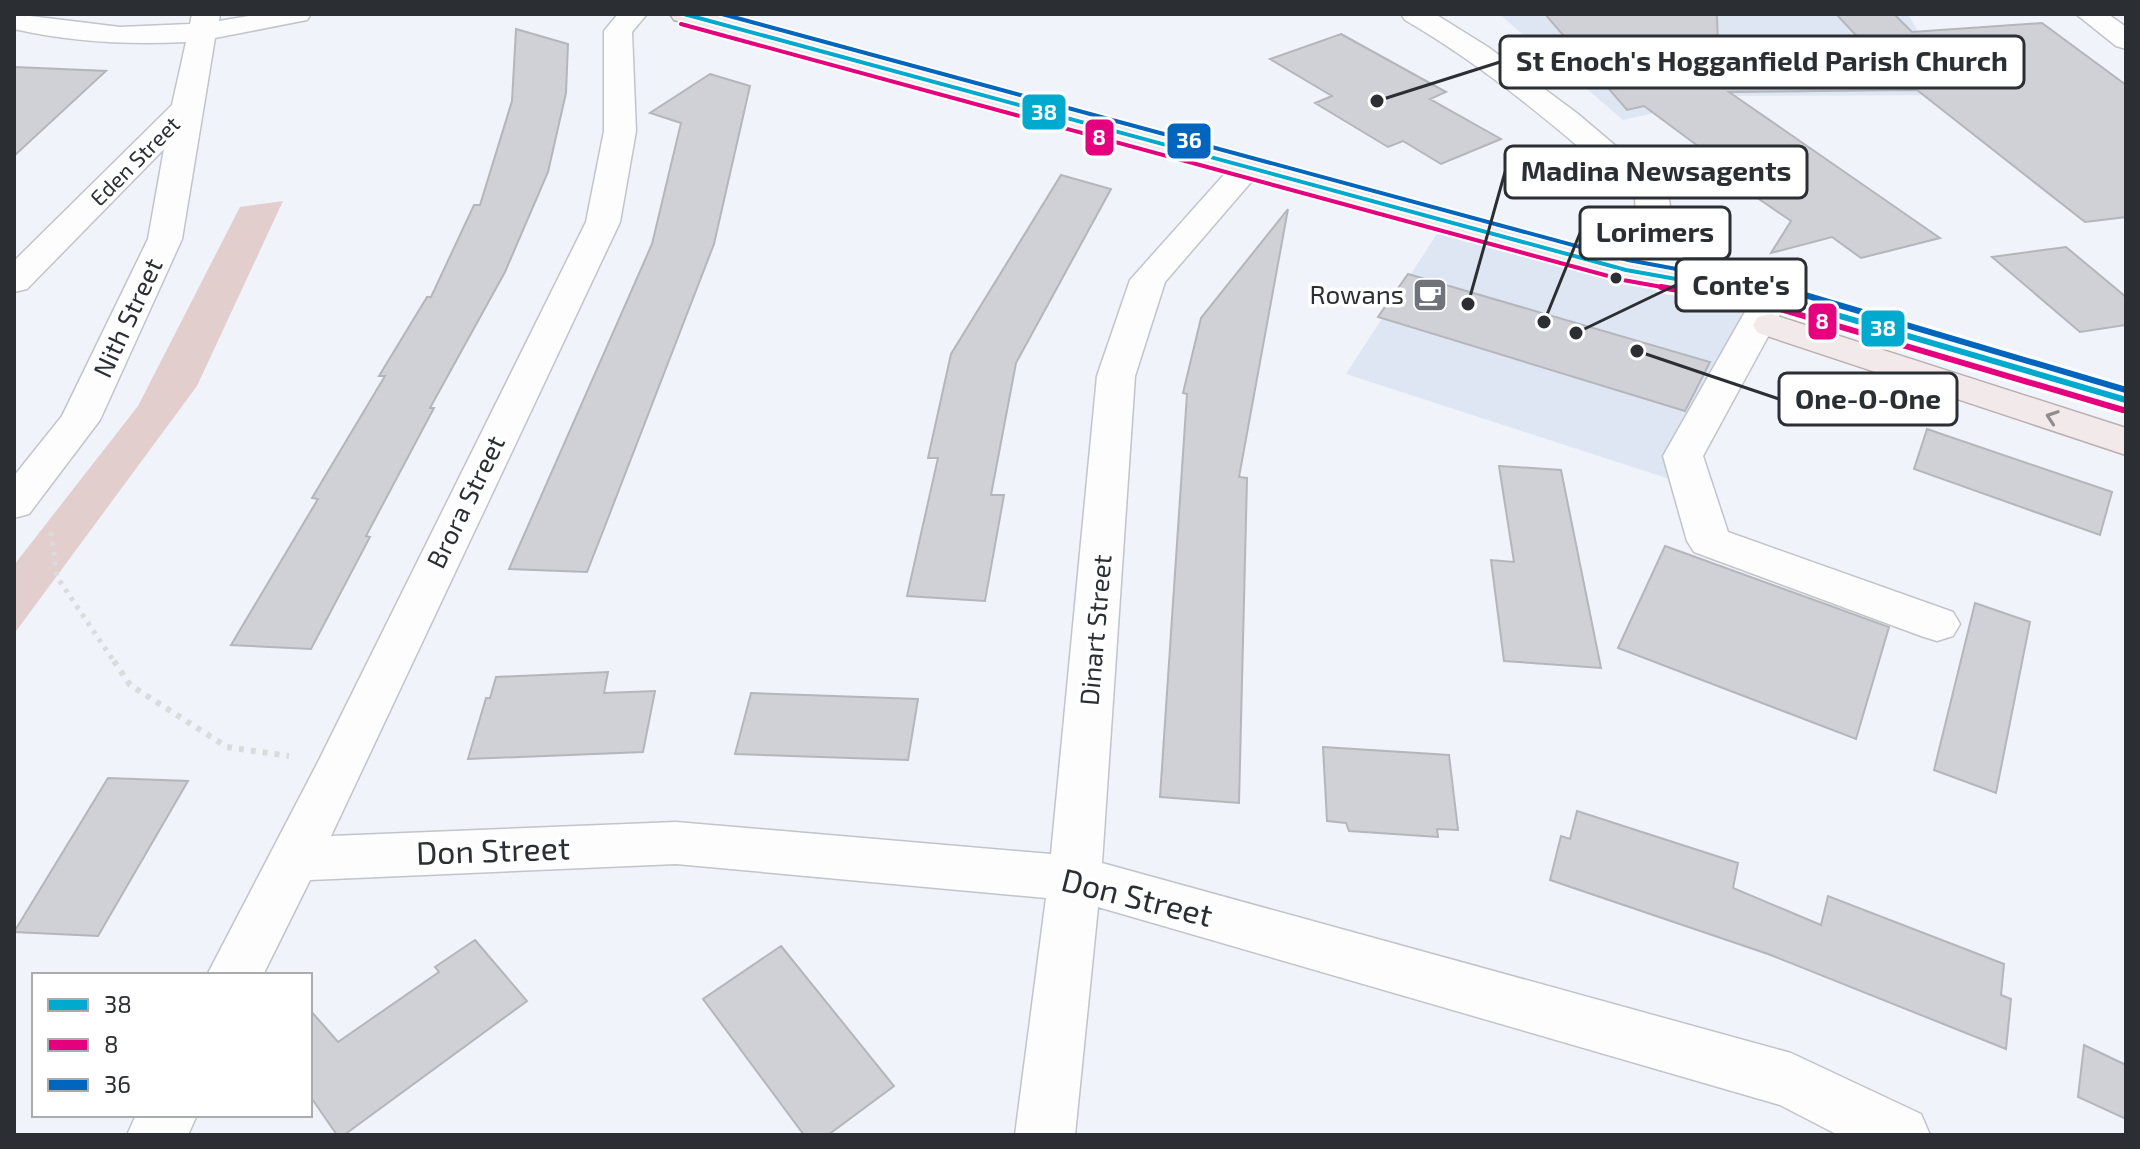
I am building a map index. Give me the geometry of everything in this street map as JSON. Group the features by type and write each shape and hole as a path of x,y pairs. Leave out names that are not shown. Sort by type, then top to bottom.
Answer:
{"main road":[{"path":"684,14 1765,308 1933,341 2126,400"},
{"path":"1765,308 2126,442"}],"street":[{"path":"14,20 25,14"},
{"path":"14,20 47,29 85,34 155,34 204,22 297,14"},
{"name":"Brora Street","path":"236,973 342,763 603,222 620,131 618,31 633,14"},
{"path":"1416,14 1451,34 1581,131 1651,193 1653,224 1626,270"},
{"path":"2090,14 2126,40"},
{"name":"Eden Street","path":"14,281 187,108 204,22"},
{"name":"Nith Street","path":"14,504 80,420 165,239 187,108"},
{"name":"Dinart Street","path":"1045,1135 1075,878 1116,376 1148,280 1248,167"},
{"path":"1765,308 1683,456 1709,541 1937,624"},
{"name":"Don Street","path":"292,859 676,843 1075,878 1791,1081 1900,1135"},
{"path":"157,1135 166,1117"}],"path":[{"path":"38,473 47,506 57,577 95,637 130,685 227,747"}],"shaded area":[{"path":"1499,14 1908,14 1917,30 1995,95 1731,96 1623,120"},
{"path":"283,201 197,386 14,634 14,565 138,406 240,207"},
{"path":"1444,223 1753,303 1685,484 1346,374"}],"building":[{"path":"1545,14 1717,14 1718,48 1868,48 1836,14 1894,14 1912,32 2042,23 2126,85 2126,217 2085,222 1917,90 1729,92 1940,238 1861,258 1832,237 1771,253 1791,221 1756,197 1764,195 1644,106 1627,110"},
{"path":"516,29 568,44 566,93 548,172 505,272 430,408 434,408 311,649 231,645 318,499 312,498 385,376 379,376 427,297 431,297 474,205 480,205 512,101"},
{"path":"1341,34 1446,92 1430,99 1501,139 1441,164 1403,141 1388,147 1315,103 1332,96 1270,59"},
{"path":"14,67 106,71 14,156"},
{"path":"710,74 750,86 714,244 587,572 509,569 652,244 681,123 650,113"},
{"path":"1061,175 1111,189 1016,363 991,495 1004,495 985,601 907,596 938,458 928,458 951,354"},
{"path":"1288,209 1239,477 1247,478 1239,803 1160,797 1187,394 1183,393 1201,318"},
{"path":"2066,247 2126,297 2126,325 2080,332 1992,257"},
{"path":"1408,274 1710,362 1685,411 1378,317"},
{"path":"1927,429 2112,492 2100,535 1914,469"},
{"path":"1499,466 1561,470 1601,668 1504,661 1491,560 1514,562"},
{"path":"1665,546 1889,627 1856,739 1618,648"},
{"path":"1975,603 2030,622 1996,793 1934,770"},
{"path":"608,672 604,693 655,691 643,752 468,759 486,698 490,698 496,677"},
{"path":"751,693 918,699 908,760 735,754"},
{"path":"1323,747 1449,755 1458,830 1437,829 1438,837 1349,831 1346,823 1327,821"},
{"path":"108,778 188,781 98,936 14,932"},
{"path":"1577,811 1738,863 1733,888 1821,925 1828,896 2004,964 2001,995 2011,999 2006,1049 1768,954 1550,880 1561,836 1570,839"},
{"path":"475,940 527,1001 344,1135 337,1135 312,1099 312,1012 338,1042 439,972 435,967"},
{"path":"781,946 894,1086 828,1135 804,1135 703,999"},
{"path":"2084,1045 2126,1065 2126,1119 2078,1097"}],"transit line":[{"name":"38","path":"684,14 1626,270 1772,296 2126,400"},
{"name":"36","path":"722,14 1628,260 1775,286 2126,390"},
{"name":"8","path":"681,24 1623,280 1770,306 2123,410"}],"place":[{"name":"St Enoch's Hogganfield Parish Church","path":"1377,101"},
{"name":"Rowans","path":"1430,295"},
{"name":"Madina Newsagents","path":"1468,304"},
{"name":"Lorimers","path":"1544,322"},
{"name":"Conte's","path":"1576,333"},
{"name":"One-O-One","path":"1637,351"}]}
